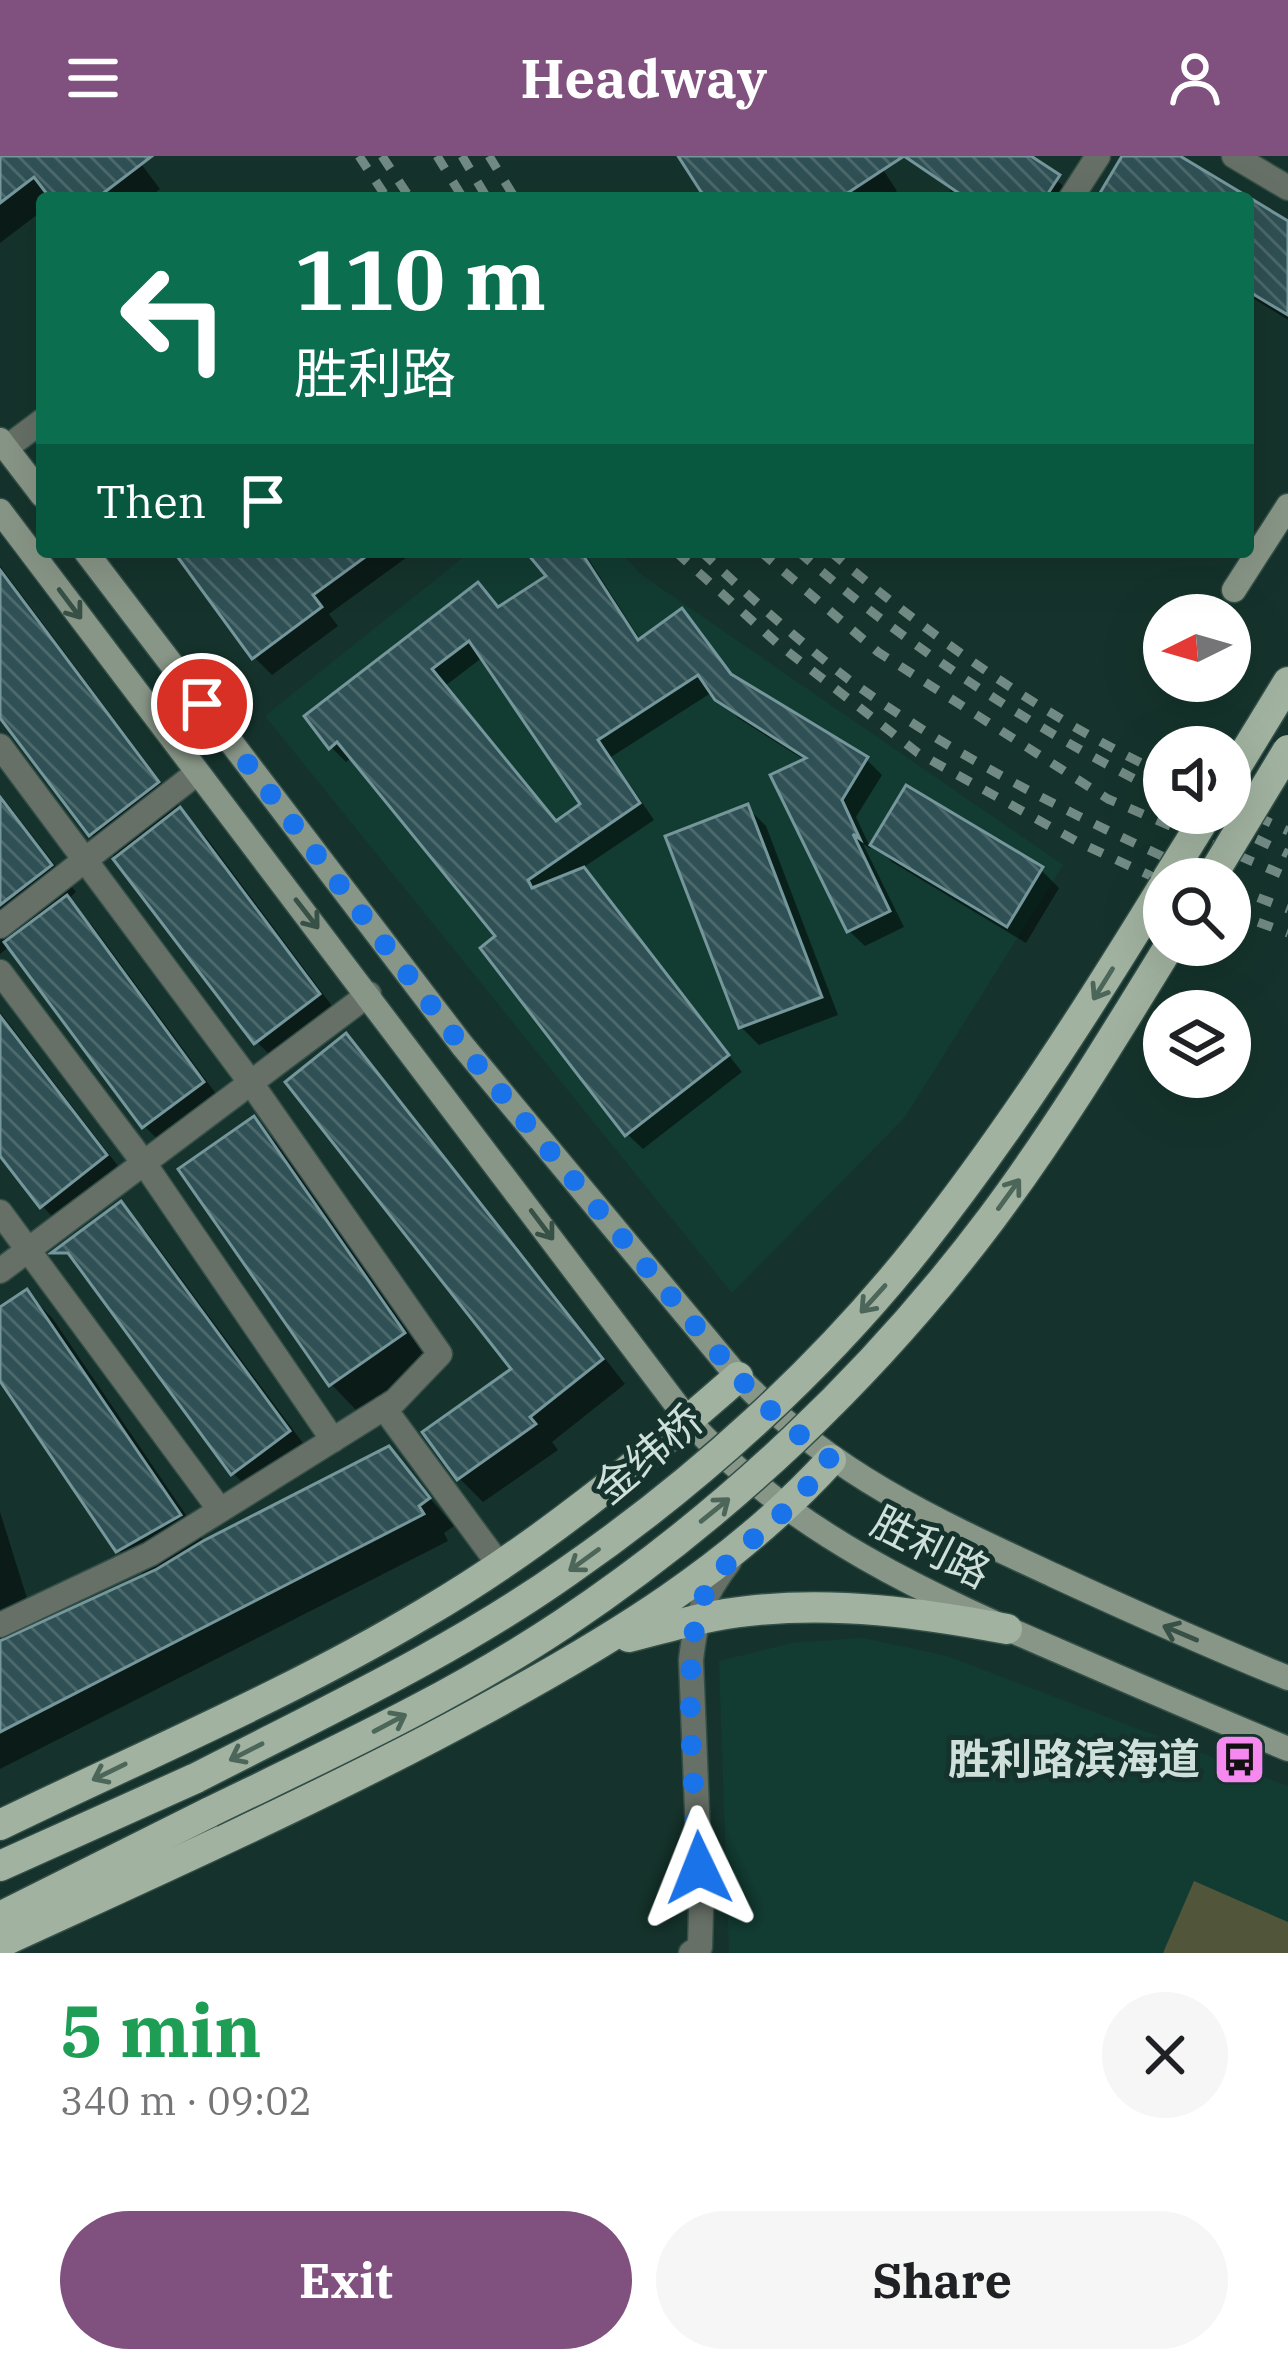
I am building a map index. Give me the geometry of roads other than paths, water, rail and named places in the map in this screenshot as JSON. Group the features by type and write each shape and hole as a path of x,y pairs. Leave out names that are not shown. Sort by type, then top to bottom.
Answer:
{"main road":[{"path":"3,444 36,487"},
{"path":"1234,590 1288,506"},
{"name":"胜利路","path":"0,511 688,1420 721,1456 786,1510 862,1558 1007,1629 1288,1749"},
{"name":"胜利路","path":"91,558 462,1046 738,1377 777,1417 831,1460 938,1523 1288,1678"},
{"path":"1251,743 1288,682"},
{"path":"1223,858 1288,750"},
{"name":"金纬桥","path":"0,1866 196,1778 395,1676 514,1608 655,1506 771,1403 874,1299 968,1182 1143,919"},
{"name":"金纬桥","path":"0,1917 365,1736 503,1662 610,1592 727,1501 828,1403 942,1281 1028,1168 1157,966"},
{"path":"0,1825 424,1614 588,1503 738,1377"},
{"path":"0,1943 317,1797 606,1642 738,1550 786,1510 831,1460"},
{"path":"606,1642 744,1611 845,1606 1007,1629"}],"street":[{"path":"1234,156 1288,188"},
{"path":"1075,192 1096,157"},
{"path":"3,444 36,425"},
{"path":"0,746 250,1083 440,1354 384,1408 150,1554 0,1625"},
{"path":"0,926 197,773"},
{"path":"0,972 144,1163 333,1440"},
{"path":"0,1271 370,994"},
{"path":"0,1212 220,1510"},
{"path":"384,1408 500,1566"},
{"path":"692,1953 700,1947 700,1910 691,1660 704,1594 738,1550"}],"railway":[{"path":"359,156 383,192"},
{"path":"382,156 406,192"},
{"path":"437,156 459,192"},
{"path":"462,156 483,192"},
{"path":"489,156 511,192"},
{"path":"683,558 778,644 918,753 1076,841 1143,872"},
{"path":"708,558 810,649 891,709 1025,788 1167,858"},
{"path":"768,558 878,652 1108,799 1288,877"},
{"path":"806,558 974,685 1143,783"},
{"path":"838,558 990,674 1143,764"},
{"path":"1251,814 1288,831"},
{"path":"1246,834 1288,854"},
{"path":"1251,895 1288,909"},
{"path":"1251,920 1288,933"}],"place":[{"name":"胜利路滨海道","path":"1239,1759"}]}
